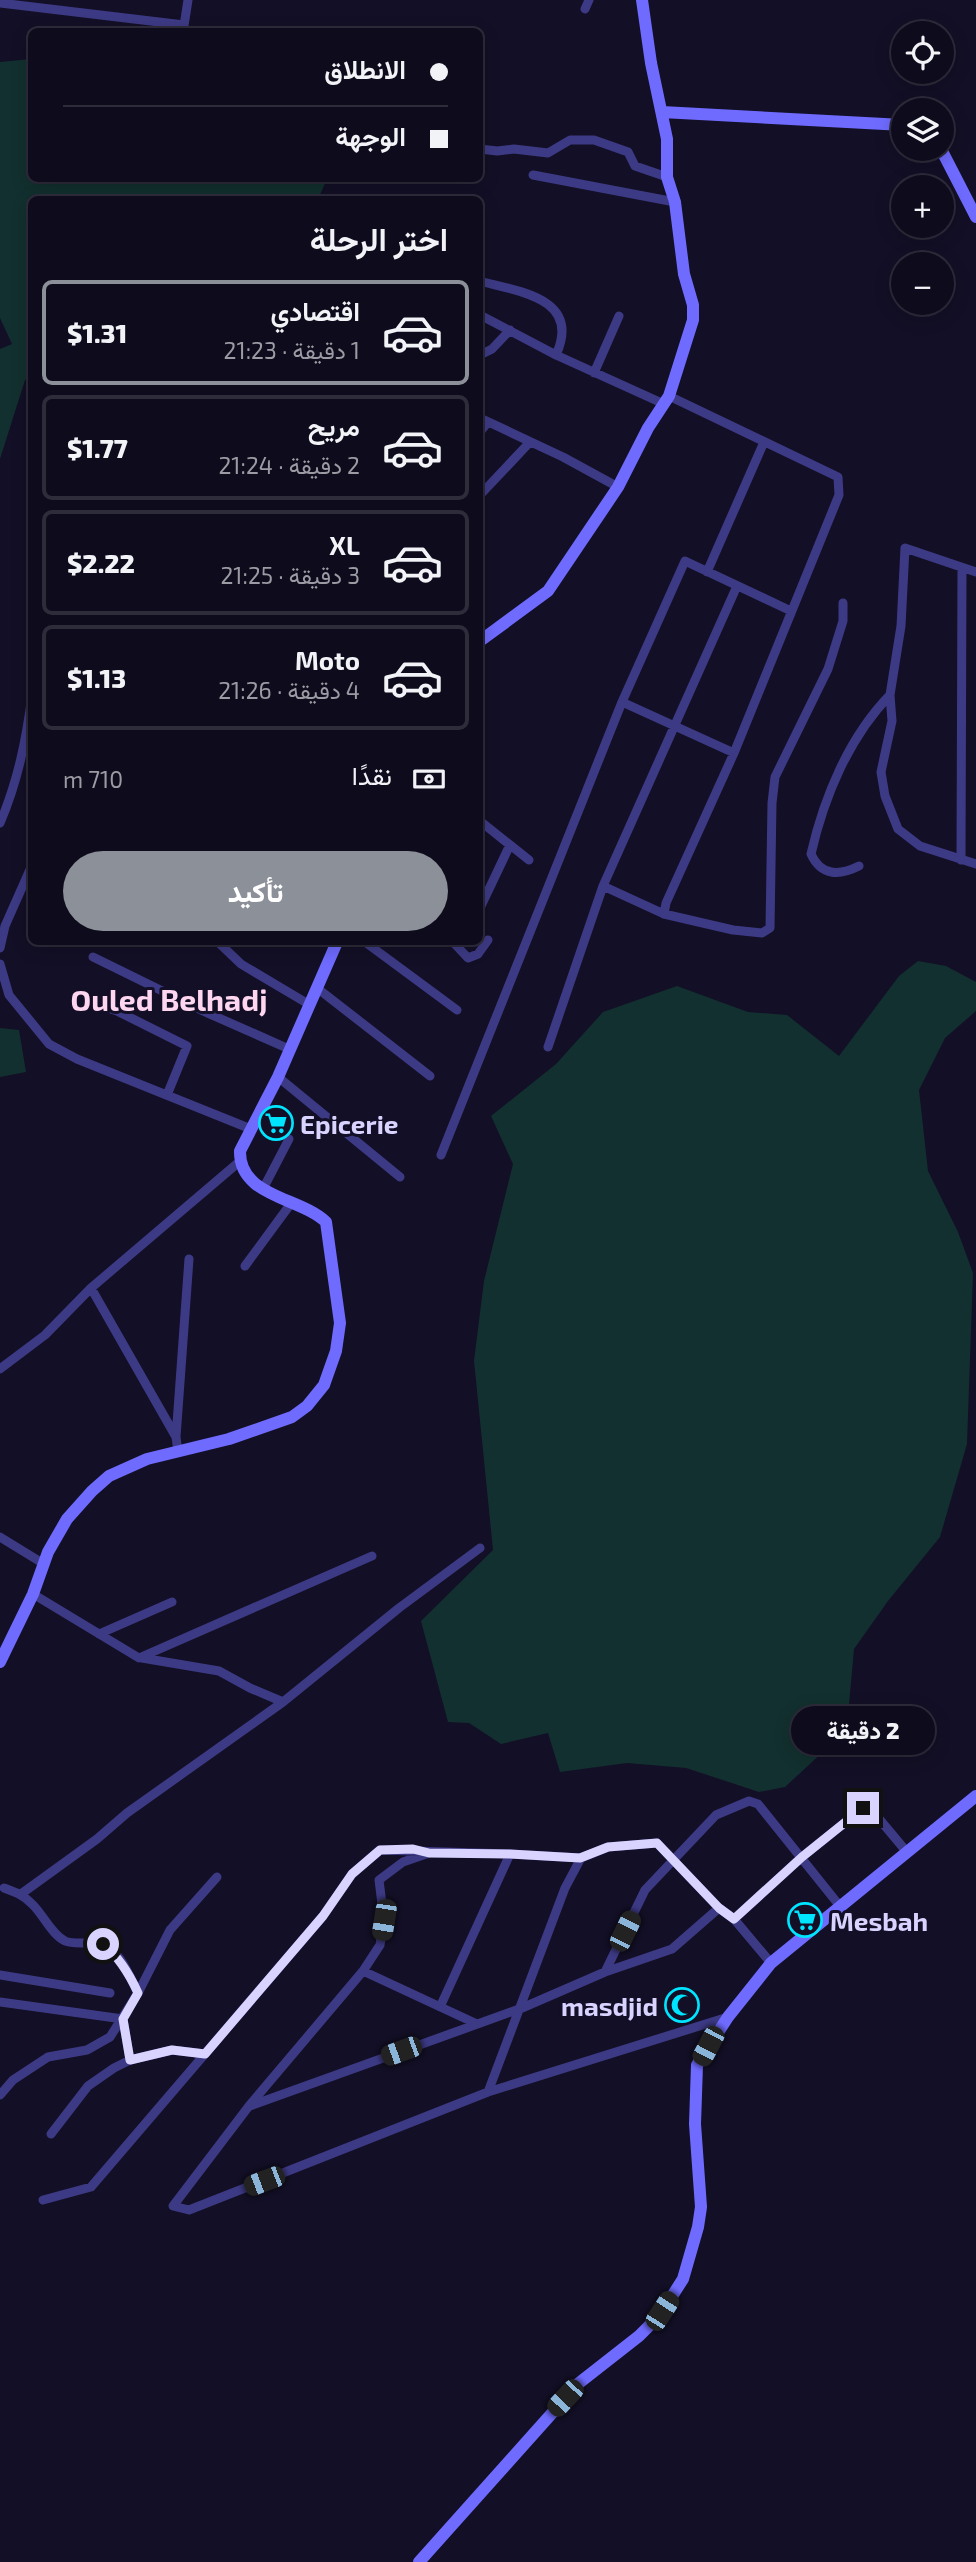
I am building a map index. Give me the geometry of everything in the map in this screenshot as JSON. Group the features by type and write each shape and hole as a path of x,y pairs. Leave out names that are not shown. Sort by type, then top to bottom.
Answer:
{"street":[{"path":"0,3 183,28 188,0"},
{"path":"483,639 548,591 618,487 648,428 666,400 693,320 693,305 684,274 675,202 667,177 667,139 651,63 642,0"},
{"path":"662,112 891,124"},
{"path":"483,149 548,153 570,140 594,140 628,152 635,166 667,177"},
{"path":"947,161 976,217"},
{"path":"533,175 675,202"},
{"path":"484,282 535,297 558,314 563,325 556,355"},
{"path":"483,316 594,373 666,400 838,477 839,495 734,753 666,903 664,914"},
{"path":"594,373 619,316"},
{"path":"483,354 492,349 510,330"},
{"path":"484,420 563,457 618,487"},
{"path":"483,492 530,442"},
{"path":"707,572 764,442"},
{"path":"976,572 905,548 901,626 890,695 892,721 881,772 885,796 898,829 920,846 976,864"},
{"path":"441,1156 622,702 685,561 791,611"},
{"path":"961,860 962,568"},
{"path":"548,1047 603,886 737,586"},
{"path":"603,886 664,914 733,930 762,933 770,928 772,803 775,777 828,669 843,621 843,603"},
{"path":"859,866 831,873 816,865 811,854 824,810 853,745 872,714 890,695"},
{"path":"622,702 734,753"},
{"path":"0,823 15,789 28,730"},
{"path":"483,824 528,860"},
{"path":"483,902 509,847"},
{"path":"0,948 5,926 28,874"},
{"path":"456,945 468,958 478,954 488,940"},
{"path":"221,945 241,964 310,1005"},
{"path":"0,1662 67,1519 109,1476 147,1459 229,1439 292,1417 307,1406 324,1385 336,1351 340,1323 326,1222 317,1213 263,1189 246,1176 239,1161 240,1151 278,1077 336,945"},
{"path":"369,945 457,1010"},
{"path":"93,957 202,1011 289,1049"},
{"path":"0,964 9,995 49,1044 77,1059 251,1129"},
{"path":"317,988 430,1076"},
{"path":"88,1002 117,1011 187,1046 167,1095"},
{"path":"278,1077 400,1177"},
{"path":"263,1189 289,1139"},
{"path":"0,1369 45,1335 91,1289 239,1161"},
{"path":"245,1266 292,1202"},
{"path":"178,1452 176,1437 189,1259"},
{"path":"91,1289 176,1437"},
{"path":"0,1537 44,1564"},
{"path":"21,1894 97,1839 127,1813 283,1702 398,1608 480,1548"},
{"path":"139,1658 372,1556"},
{"path":"33,1594 139,1658 219,1671 283,1702"},
{"path":"99,1634 172,1602"},
{"path":"419,2562 579,2383 639,2336 660,2315 683,2279 701,2207 695,2124 698,2065 728,2017 771,1963 976,1796"},
{"path":"605,1972 645,1891 716,1815 750,1801 758,1804 839,1905"},
{"path":"734,1919 802,1857 863,1808 870,1808 906,1851"},
{"path":"43,2200 91,2186 323,1916 352,1874 380,1850 413,1849 429,1853 580,1858 608,1847 657,1843 719,1908 734,1919 771,1963"},
{"path":"429,1853 403,1863 379,1880 384,1920 380,1945 363,1971 249,2106 173,2206 189,2210 488,2092 728,2017"},
{"path":"440,2007 510,1854"},
{"path":"488,2092 522,2008 565,1888 580,1858"},
{"path":"0,2095 13,2080 48,2057 87,2050 110,2037 138,1993 170,1930 217,1877"},
{"path":"4,1888 21,1894 66,1941 103,1944 127,1970 138,1993"},
{"path":"249,2106 522,2008 605,1972 672,1948 719,1908"},
{"path":"363,1971 477,2024"},
{"path":"0,1976 110,1993"},
{"path":"0,2002 123,2019"},
{"path":"123,2019 130,2060"},
{"path":"51,2134 88,2086 114,2068 130,2060 172,2050 205,2054"}],"green space":[{"path":"28,59 28,182 326,182 319,196 28,196 28,379 25,380 0,459 0,349 12,344 0,318 0,62"},
{"path":"918,961 946,966 976,982 976,1011 945,1038 919,1090 928,1171 958,1232 973,1273 967,1444 940,1537 888,1601 854,1649 848,1716 824,1751 785,1787 759,1792 686,1768 627,1763 560,1772 548,1733 501,1744 469,1723 448,1722 421,1621 493,1550 474,1361 484,1281 513,1164 491,1116 556,1064 603,1012 677,986 748,1012 787,1015 839,1056 899,976"},
{"path":"0,1028 19,1030 26,1072 0,1077"}],"place":[{"name":"Epicerie","path":"276,1123"},
{"name":"Mesbah","path":"805,1920"},
{"name":"masdjid","path":"682,2005"}],"district":[{"name":"Ouled Belhadj","path":"169,999"}],"route":[{"path":"103,1944 127,1970 138,1993 123,2019 130,2060 172,2050 205,2054 323,1916 352,1874 380,1850 413,1849 429,1853 580,1858 608,1847 657,1843 719,1908 734,1919 802,1857 863,1808"}]}
